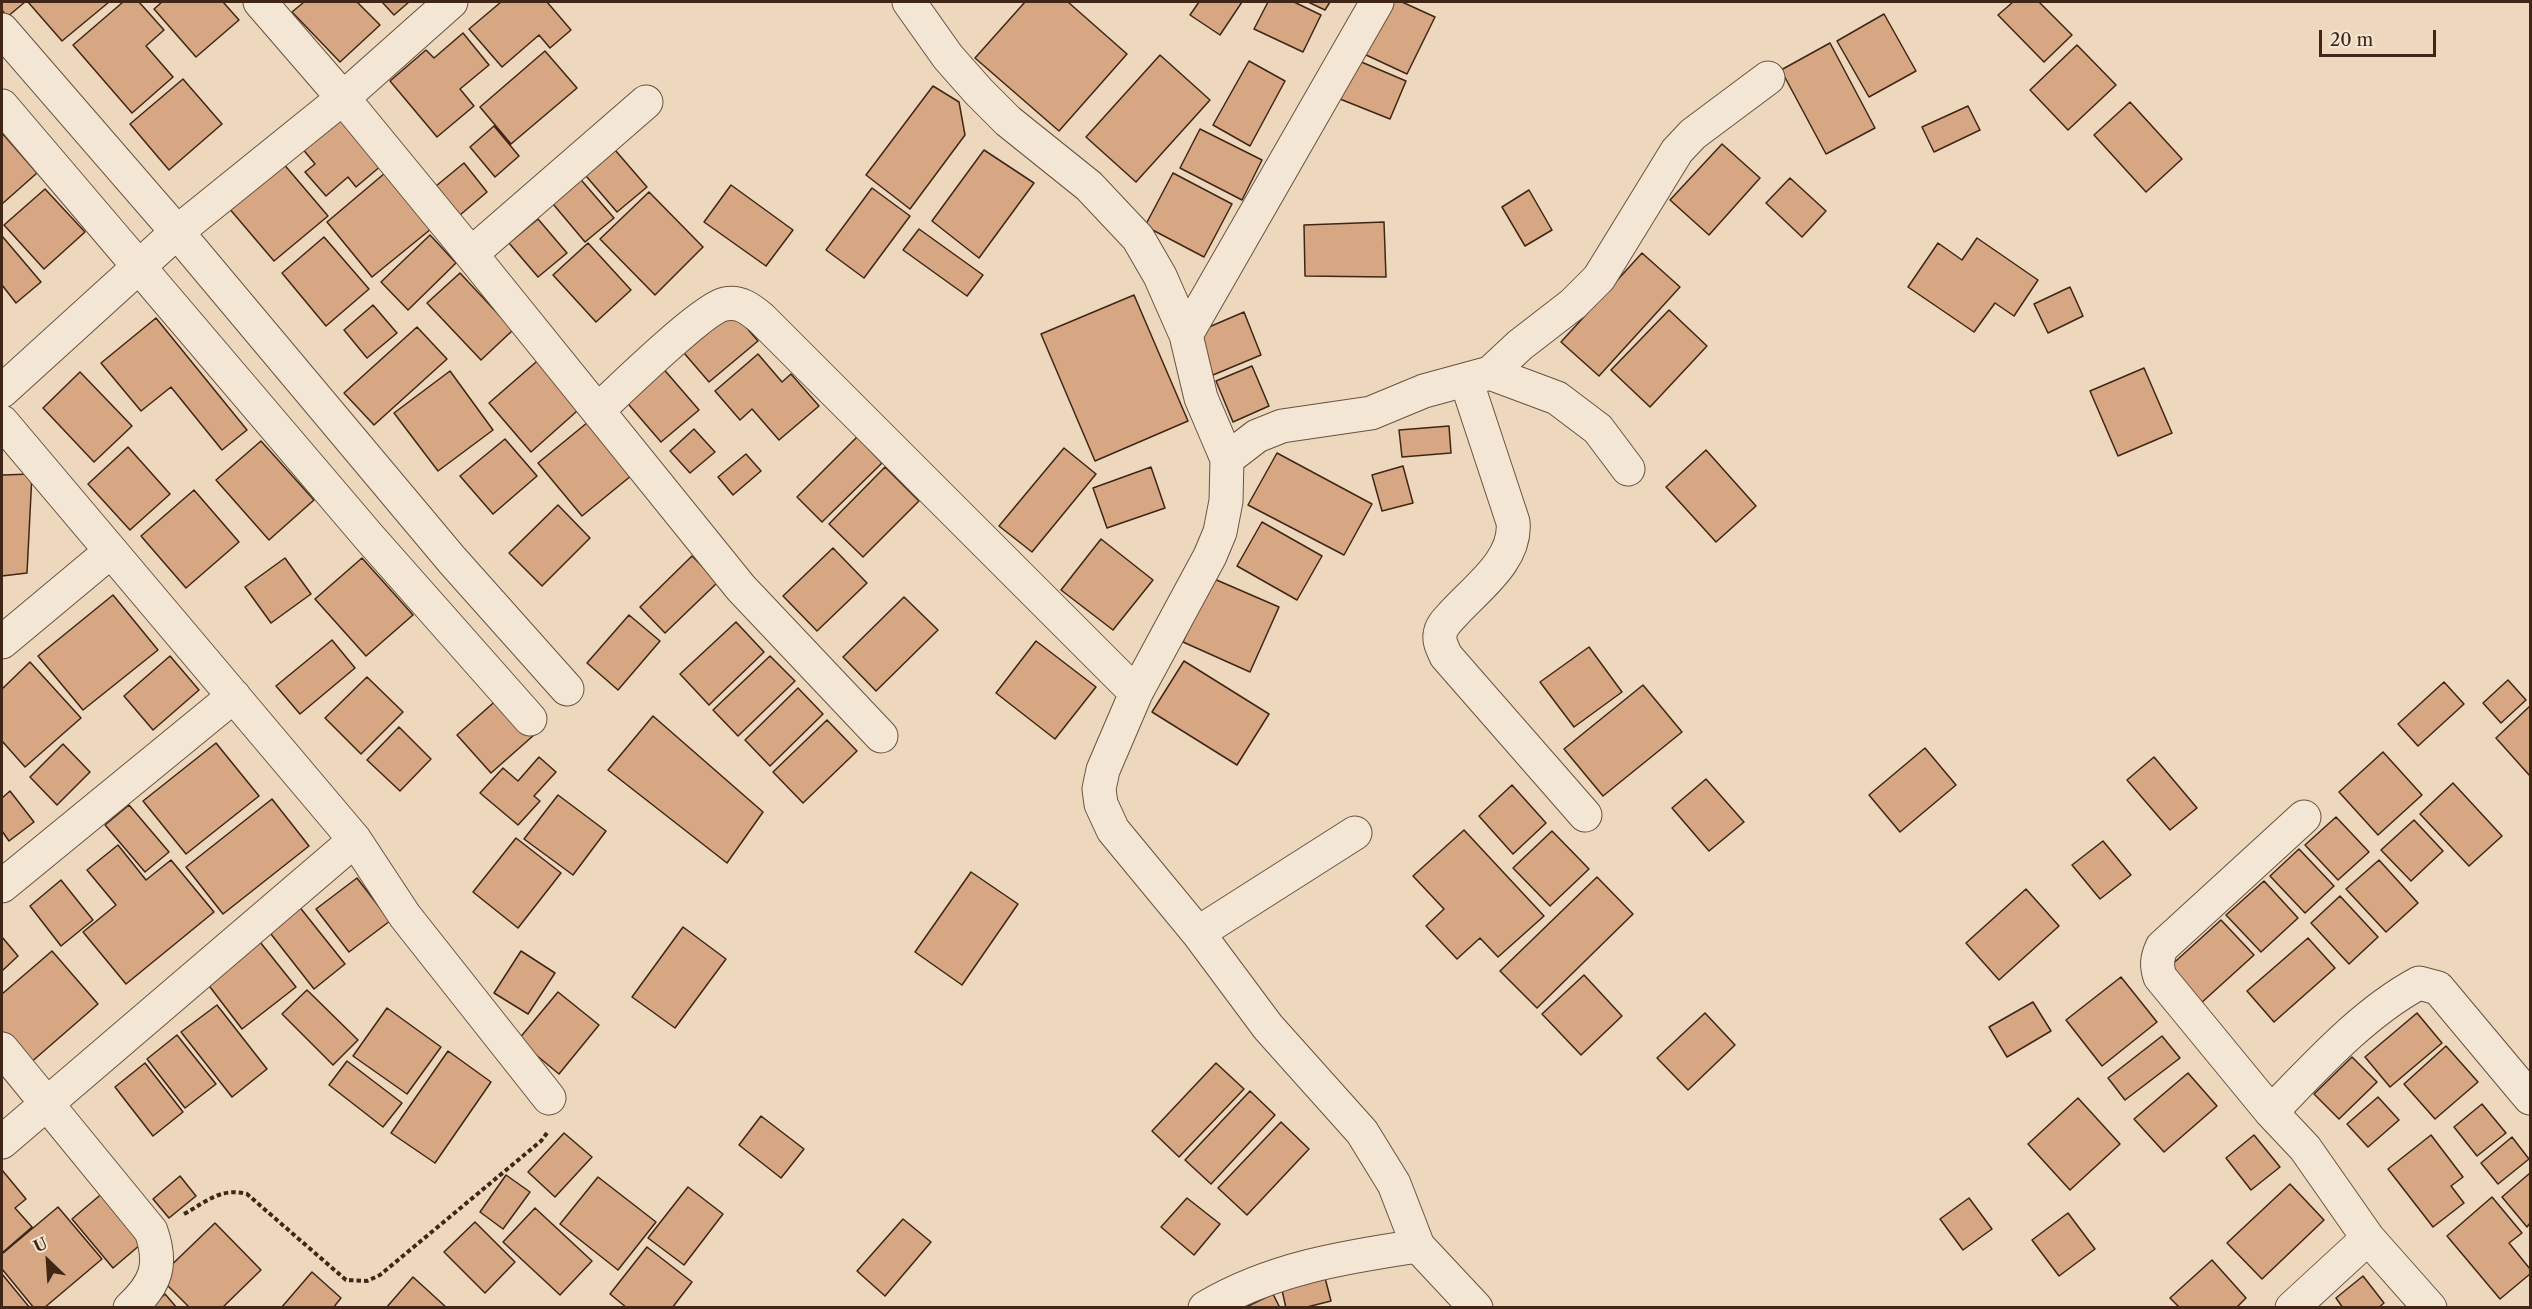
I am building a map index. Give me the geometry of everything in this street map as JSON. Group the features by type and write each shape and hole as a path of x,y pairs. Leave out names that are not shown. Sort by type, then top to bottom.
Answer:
{"street":[{"path":"260,2 343,98 741,588 881,736"},
{"path":"2,391 177,232 343,98 451,2"},
{"path":"909,2 948,57 979,92 1008,121 1089,186 1138,238 1160,276 1186,335 1201,398 1227,459 1226,501 1220,532 1210,556 1136,693 1103,770 1099,789 1101,804 1113,830 1198,933 1268,1027 1362,1132 1394,1184 1418,1246 1476,1308"},
{"path":"1186,335 1377,2"},
{"path":"2,30 177,232 404,505 567,689"},
{"path":"1227,459 1257,436 1282,426 1371,413 1424,391 1478,376 1573,304 1599,278 1677,151 1693,134 1768,78"},
{"path":"471,254 646,102"},
{"path":"2,106 369,537 530,719"},
{"path":"598,410 701,317 722,304 735,303 746,306 761,318 1136,693"},
{"path":"1478,376 1557,398 1598,429 1628,469"},
{"path":"1478,376 1514,532 1512,544 1504,558 1445,622 1440,636 1441,646 1446,657 1585,815"},
{"path":"2,422 355,840 405,916 549,1098"},
{"path":"369,537 404,505"},
{"path":"2,642 110,552"},
{"path":"2,886 234,696"},
{"path":"2304,817 2162,947 2156,967 2160,978 2271,1113 2305,1148 2368,1238 2430,1308"},
{"path":"1198,933 1355,833"},
{"path":"2,1142 355,840"},
{"path":"2271,1113 2328,1054 2398,994 2420,983 2438,988 2530,1098"},
{"path":"2,1049 151,1231 157,1252 156,1275 145,1294 130,1308"},
{"path":"2292,1308 2368,1238"},
{"path":"1205,1308 1233,1291 1286,1272 1350,1256 1418,1246"}],"path":[{"path":"151,1231 223,1192 235,1191 247,1194 256,1201 346,1280 367,1281 380,1275 541,1141 551,1122 552,1111 549,1098"}],"building":[{"path":"2,2 25,2 7,17 2,10"},
{"path":"28,2 109,2 62,41"},
{"path":"123,2 139,2 164,30 146,46 173,77 132,113 73,45"},
{"path":"162,2 223,2 239,20 196,57 154,9"},
{"path":"304,2 357,2 380,25 340,62 292,12"},
{"path":"382,2 409,2 394,15"},
{"path":"501,2 547,2 571,30 550,48 539,35 502,67 469,29"},
{"path":"1025,2 1068,2 1127,54 1059,131 975,58"},
{"path":"1199,2 1242,2 1220,35 1190,15"},
{"path":"1268,2 1294,2 1321,15 1303,52 1254,29"},
{"path":"1308,2 1330,2 1325,10"},
{"path":"1388,2 1402,2 1435,17 1407,74 1364,54"},
{"path":"2013,2 2039,2 2072,35 2044,62 1998,15"},
{"path":"1884,14 1916,71 1869,97 1837,41"},
{"path":"463,33 489,65 460,89 474,106 437,137 390,81 426,50 434,58"},
{"path":"1830,43 1875,128 1826,154 1781,70"},
{"path":"2077,45 2116,85 2068,130 2030,90"},
{"path":"545,51 577,88 511,144 480,107"},
{"path":"1160,55 1210,100 1136,182 1086,137"},
{"path":"1352,58 1406,81 1390,119 1335,97"},
{"path":"1249,61 1285,81 1250,146 1213,125"},
{"path":"183,79 222,124 169,170 130,124"},
{"path":"933,86 959,102 965,135 910,209 866,175"},
{"path":"2130,102 2182,159 2146,192 2094,135"},
{"path":"1968,106 1980,130 1934,152 1922,127"},
{"path":"340,115 382,165 356,187 348,177 326,196 305,172 315,164 302,148"},
{"path":"494,126 519,156 495,177 470,147"},
{"path":"1200,129 1262,160 1242,200 1180,168"},
{"path":"2,133 37,173 2,204"},
{"path":"609,143 647,187 617,212 580,169"},
{"path":"1722,144 1760,178 1709,235 1670,200"},
{"path":"984,150 1034,183 979,258 932,221"},
{"path":"282,162 328,216 274,261 228,207"},
{"path":"464,163 487,192 460,215 436,186"},
{"path":"385,173 431,229 372,277 327,222"},
{"path":"1173,173 1232,204 1204,257 1145,226"},
{"path":"576,174 614,218 585,242 548,198"},
{"path":"1790,178 1826,211 1802,237 1766,203"},
{"path":"731,185 793,230 766,266 704,222"},
{"path":"872,188 910,216 864,278 826,250"},
{"path":"45,189 85,232 44,269 4,225"},
{"path":"1529,190 1552,230 1525,246 1502,207"},
{"path":"649,192 703,247 655,295 600,239"},
{"path":"538,219 567,253 538,277 509,243"},
{"path":"1384,222 1386,277 1305,276 1304,225"},
{"path":"919,229 983,275 967,296 903,250"},
{"path":"430,235 456,263 408,310 381,282"},
{"path":"2,236 41,282 16,303 2,285"},
{"path":"324,237 369,289 326,326 282,273"},
{"path":"1977,238 2038,280 2014,316 1995,303 1974,332 1908,287 1938,243 1962,260"},
{"path":"588,243 631,290 596,322 553,275"},
{"path":"1642,253 1680,287 1599,376 1561,342"},
{"path":"460,273 513,330 481,360 427,303"},
{"path":"2070,287 2083,316 2048,333 2034,304"},
{"path":"1134,295 1188,421 1095,461 1041,334"},
{"path":"373,305 397,333 367,358 344,330"},
{"path":"1669,310 1707,346 1650,407 1611,370"},
{"path":"733,312 758,341 709,382 684,353"},
{"path":"1244,312 1261,355 1213,375 1195,333"},
{"path":"156,318 247,430 222,450 171,387 141,411 101,363"},
{"path":"417,327 447,359 374,425 344,393"},
{"path":"758,354 782,382 791,374 819,406 779,440 752,409 740,420 715,391"},
{"path":"543,356 585,404 531,452 489,403"},
{"path":"661,366 699,410 661,442 623,398"},
{"path":"1252,366 1269,406 1233,422 1216,381"},
{"path":"2144,368 2172,433 2118,456 2090,391"},
{"path":"450,371 493,430 438,471 394,413"},
{"path":"80,372 132,426 94,462 43,408"},
{"path":"593,418 637,471 582,516 538,463"},
{"path":"1449,426 1451,453 1402,457 1399,430"},
{"path":"694,429 715,452 690,473 670,451"},
{"path":"857,437 882,463 822,522 797,497"},
{"path":"505,439 537,476 493,514 460,476"},
{"path":"261,441 314,500 269,540 216,480"},
{"path":"128,447 170,494 130,530 88,484"},
{"path":"1064,448 1096,474 1032,552 999,526"},
{"path":"1706,450 1756,506 1716,542 1666,487"},
{"path":"1277,453 1372,504 1344,555 1248,505"},
{"path":"746,454 761,471 733,495 718,477"},
{"path":"1403,466 1413,503 1382,511 1372,475"},
{"path":"885,467 919,501 863,557 829,524"},
{"path":"1151,467 1165,508 1107,528 1093,488"},
{"path":"32,474 27,573 2,576 2,475"},
{"path":"194,490 239,542 186,588 141,536"},
{"path":"558,505 590,538 542,586 509,553"},
{"path":"1262,522 1322,556 1297,600 1237,566"},
{"path":"1101,539 1153,580 1113,630 1061,590"},
{"path":"833,548 867,583 817,631 783,596"},
{"path":"692,556 718,582 665,633 640,607"},
{"path":"285,558 311,594 271,623 245,587"},
{"path":"362,558 413,615 366,656 315,599"},
{"path":"1212,578 1279,607 1250,672 1183,642"},
{"path":"113,595 158,650 83,710 38,656"},
{"path":"904,597 938,630 876,691 843,657"},
{"path":"629,615 660,641 618,690 587,663"},
{"path":"736,622 764,652 709,705 680,674"},
{"path":"332,640 355,668 300,714 276,686"},
{"path":"1036,641 1096,687 1055,739 996,693"},
{"path":"1589,647 1622,692 1574,727 1540,682"},
{"path":"170,656 199,690 153,730 124,696"},
{"path":"770,656 795,681 738,736 713,710"},
{"path":"1184,661 1269,714 1237,765 1152,712"},
{"path":"30,662 81,718 25,767 2,741 2,689"},
{"path":"367,677 403,712 361,754 325,718"},
{"path":"2508,680 2526,700 2501,723 2483,703"},
{"path":"2444,682 2464,704 2418,746 2398,724"},
{"path":"1643,685 1682,732 1603,796 1564,749"},
{"path":"798,688 823,714 770,766 745,740"},
{"path":"500,697 534,735 491,773 457,735"},
{"path":"2530,706 2530,776 2496,738"},
{"path":"653,716 763,812 727,863 608,770"},
{"path":"827,720 857,751 803,803 773,772"},
{"path":"399,727 431,759 400,791 367,760"},
{"path":"216,743 259,796 186,854 143,801"},
{"path":"63,744 90,772 57,805 30,777"},
{"path":"1925,748 1956,785 1900,832 1869,795"},
{"path":"2383,752 2422,795 2378,835 2339,792"},
{"path":"539,757 556,772 534,796 540,801 518,825 480,793 503,768 518,781"},
{"path":"2154,757 2197,808 2170,830 2127,780"},
{"path":"1706,779 1744,822 1709,851 1672,808"},
{"path":"2453,783 2502,836 2469,866 2420,814"},
{"path":"1512,785 1546,823 1513,854 1479,816"},
{"path":"10,791 34,822 9,841 2,831 2,798"},
{"path":"558,795 606,831 573,875 524,839"},
{"path":"272,799 309,846 223,914 186,867"},
{"path":"129,805 169,852 145,872 105,825"},
{"path":"2336,817 2369,852 2338,880 2305,845"},
{"path":"2414,820 2443,851 2411,881 2381,850"},
{"path":"1464,830 1544,916 1498,957 1480,938 1457,959 1426,926 1444,909 1413,876"},
{"path":"1552,831 1589,869 1550,906 1513,868"},
{"path":"516,838 561,873 518,928 473,892"},
{"path":"2103,841 2131,875 2100,899 2072,865"},
{"path":"118,845 146,880 171,860 214,912 126,984 83,932 116,905 87,870"},
{"path":"2299,849 2334,886 2305,913 2270,876"},
{"path":"2379,860 2418,903 2386,932 2346,889"},
{"path":"971,872 1018,904 962,985 915,952"},
{"path":"1597,877 1633,914 1537,1008 1500,971"},
{"path":"357,878 390,921 349,952 316,909"},
{"path":"61,880 93,920 61,946 30,906"},
{"path":"2264,881 2298,918 2261,952 2226,915"},
{"path":"2026,889 2059,926 1999,980 1966,943"},
{"path":"2340,896 2378,937 2349,964 2311,923"},
{"path":"298,905 345,964 314,989 267,929"},
{"path":"2221,920 2254,955 2200,1004 2167,969"},
{"path":"683,927 726,959 675,1028 632,997"},
{"path":"2,937 18,956 2,971"},
{"path":"2308,938 2335,968 2274,1022 2247,991"},
{"path":"260,942 296,987 242,1029 207,983"},
{"path":"52,951 98,1004 29,1064 2,1033 2,994"},
{"path":"521,951 555,973 528,1014 494,993"},
{"path":"1584,975 1622,1016 1581,1055 1542,1014"},
{"path":"2121,977 2157,1022 2102,1066 2066,1020"},
{"path":"307,990 358,1040 333,1065 282,1014"},
{"path":"558,992 599,1025 559,1074 518,1040"},
{"path":"2033,1002 2051,1031 2007,1057 1989,1027"},
{"path":"217,1005 267,1069 232,1097 181,1032"},
{"path":"387,1008 441,1047 407,1094 353,1056"},
{"path":"1705,1013 1735,1045 1688,1090 1657,1058"},
{"path":"2417,1013 2442,1043 2390,1087 2365,1057"},
{"path":"177,1035 216,1084 185,1108 147,1059"},
{"path":"2162,1036 2180,1058 2125,1100 2108,1078"},
{"path":"2446,1046 2478,1082 2435,1119 2404,1084"},
{"path":"448,1051 491,1082 435,1163 391,1133"},
{"path":"2352,1057 2377,1082 2339,1119 2314,1094"},
{"path":"347,1061 402,1103 383,1127 329,1085"},
{"path":"145,1063 183,1112 153,1136 115,1087"},
{"path":"1216,1063 1244,1089 1179,1157 1152,1131"},
{"path":"2188,1073 2217,1106 2164,1152 2134,1119"},
{"path":"1250,1091 1275,1115 1211,1184 1185,1160"},
{"path":"2378,1097 2399,1120 2368,1147 2347,1124"},
{"path":"2078,1098 2120,1144 2070,1190 2028,1144"},
{"path":"2482,1104 2506,1133 2477,1156 2454,1127"},
{"path":"761,1116 804,1149 781,1178 739,1145"},
{"path":"1281,1122 1309,1149 1247,1215 1218,1188"},
{"path":"564,1133 592,1157 555,1197 528,1172"},
{"path":"2254,1135 2280,1167 2251,1190 2226,1158"},
{"path":"2431,1135 2463,1177 2451,1186 2464,1203 2433,1227 2388,1169"},
{"path":"2512,1137 2529,1159 2498,1184 2481,1163"},
{"path":"2,1170 26,1199 15,1208 32,1227 2,1253"},
{"path":"2530,1173 2530,1223 2527,1227 2502,1197"},
{"path":"506,1175 530,1192 503,1229 480,1212"},
{"path":"180,1176 196,1196 169,1218 153,1199"},
{"path":"598,1177 656,1222 618,1270 560,1224"},
{"path":"2290,1184 2324,1220 2262,1279 2227,1243"},
{"path":"688,1187 723,1214 684,1265 648,1238"},
{"path":"105,1191 147,1239 113,1268 72,1219"},
{"path":"2492,1197 2522,1233 2509,1243 2530,1269 2530,1274 2500,1299 2447,1236"},
{"path":"1187,1198 1220,1224 1194,1255 1161,1227"},
{"path":"1969,1198 1992,1229 1963,1250 1940,1219"},
{"path":"58,1207 102,1259 44,1308 34,1308 2,1269 2,1254"},
{"path":"535,1208 592,1261 560,1295 503,1242"},
{"path":"2068,1213 2095,1249 2059,1276 2032,1240"},
{"path":"903,1219 931,1242 885,1296 857,1271"},
{"path":"475,1222 515,1262 485,1293 444,1252"},
{"path":"215,1223 261,1270 222,1308 190,1308 159,1277"},
{"path":"647,1247 692,1282 672,1308 627,1308 610,1294"},
{"path":"2212,1260 2246,1298 2236,1308 2180,1308 2170,1298"},
{"path":"1323,1270 1331,1301 1303,1308 1286,1308 1280,1281"},
{"path":"312,1272 341,1298 333,1308 281,1308"},
{"path":"2,1274 30,1308 2,1308"},
{"path":"2363,1276 2384,1303 2378,1308 2343,1308 2336,1298"},
{"path":"413,1277 447,1308 386,1308"},
{"path":"165,1294 177,1308 150,1308"},
{"path":"1273,1294 1280,1308 1244,1308"}]}
